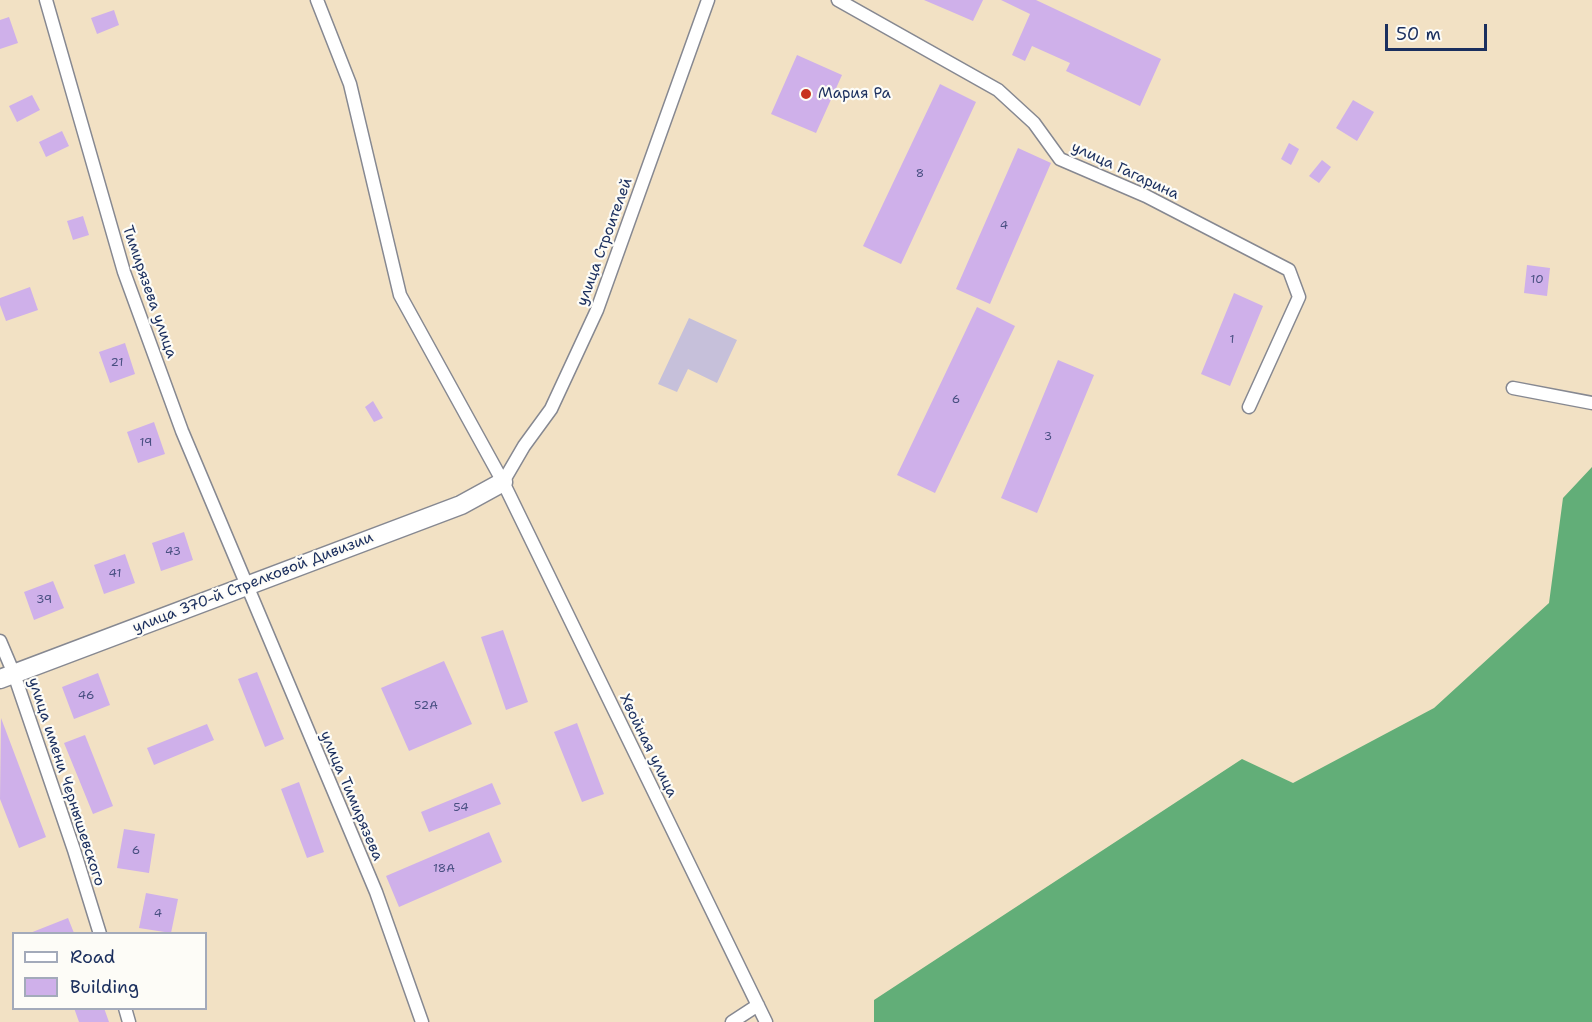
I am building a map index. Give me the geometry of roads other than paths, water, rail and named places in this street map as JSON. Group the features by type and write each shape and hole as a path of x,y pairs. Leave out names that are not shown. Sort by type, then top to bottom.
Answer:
{"street":[{"name":"Тимирязева улица","path":"46,0 124,272 182,431 246,585"},
{"name":"Хвойная улица","path":"317,0 350,84 400,294 503,482 766,1022"},
{"name":"улица Строителей","path":"503,482 524,446 551,409 597,309 708,0"},
{"name":"улица Гагарина","path":"838,0 998,90 1034,123 1060,159 1146,196 1289,270 1299,297 1249,407"},
{"path":"1513,388 1592,403"},
{"name":"улица 370-й Стрелковой Дивизии","path":"7,676 461,505 503,482"},
{"name":"улица Тимирязева","path":"246,585 376,892 422,1022"},
{"name":"улица имени Чернышевского","path":"0,641 7,676 74,850 100,932"},
{"path":"732,1022 758,1005"}],"place":[{"name":"Мария Ра","path":"806,94"}]}
